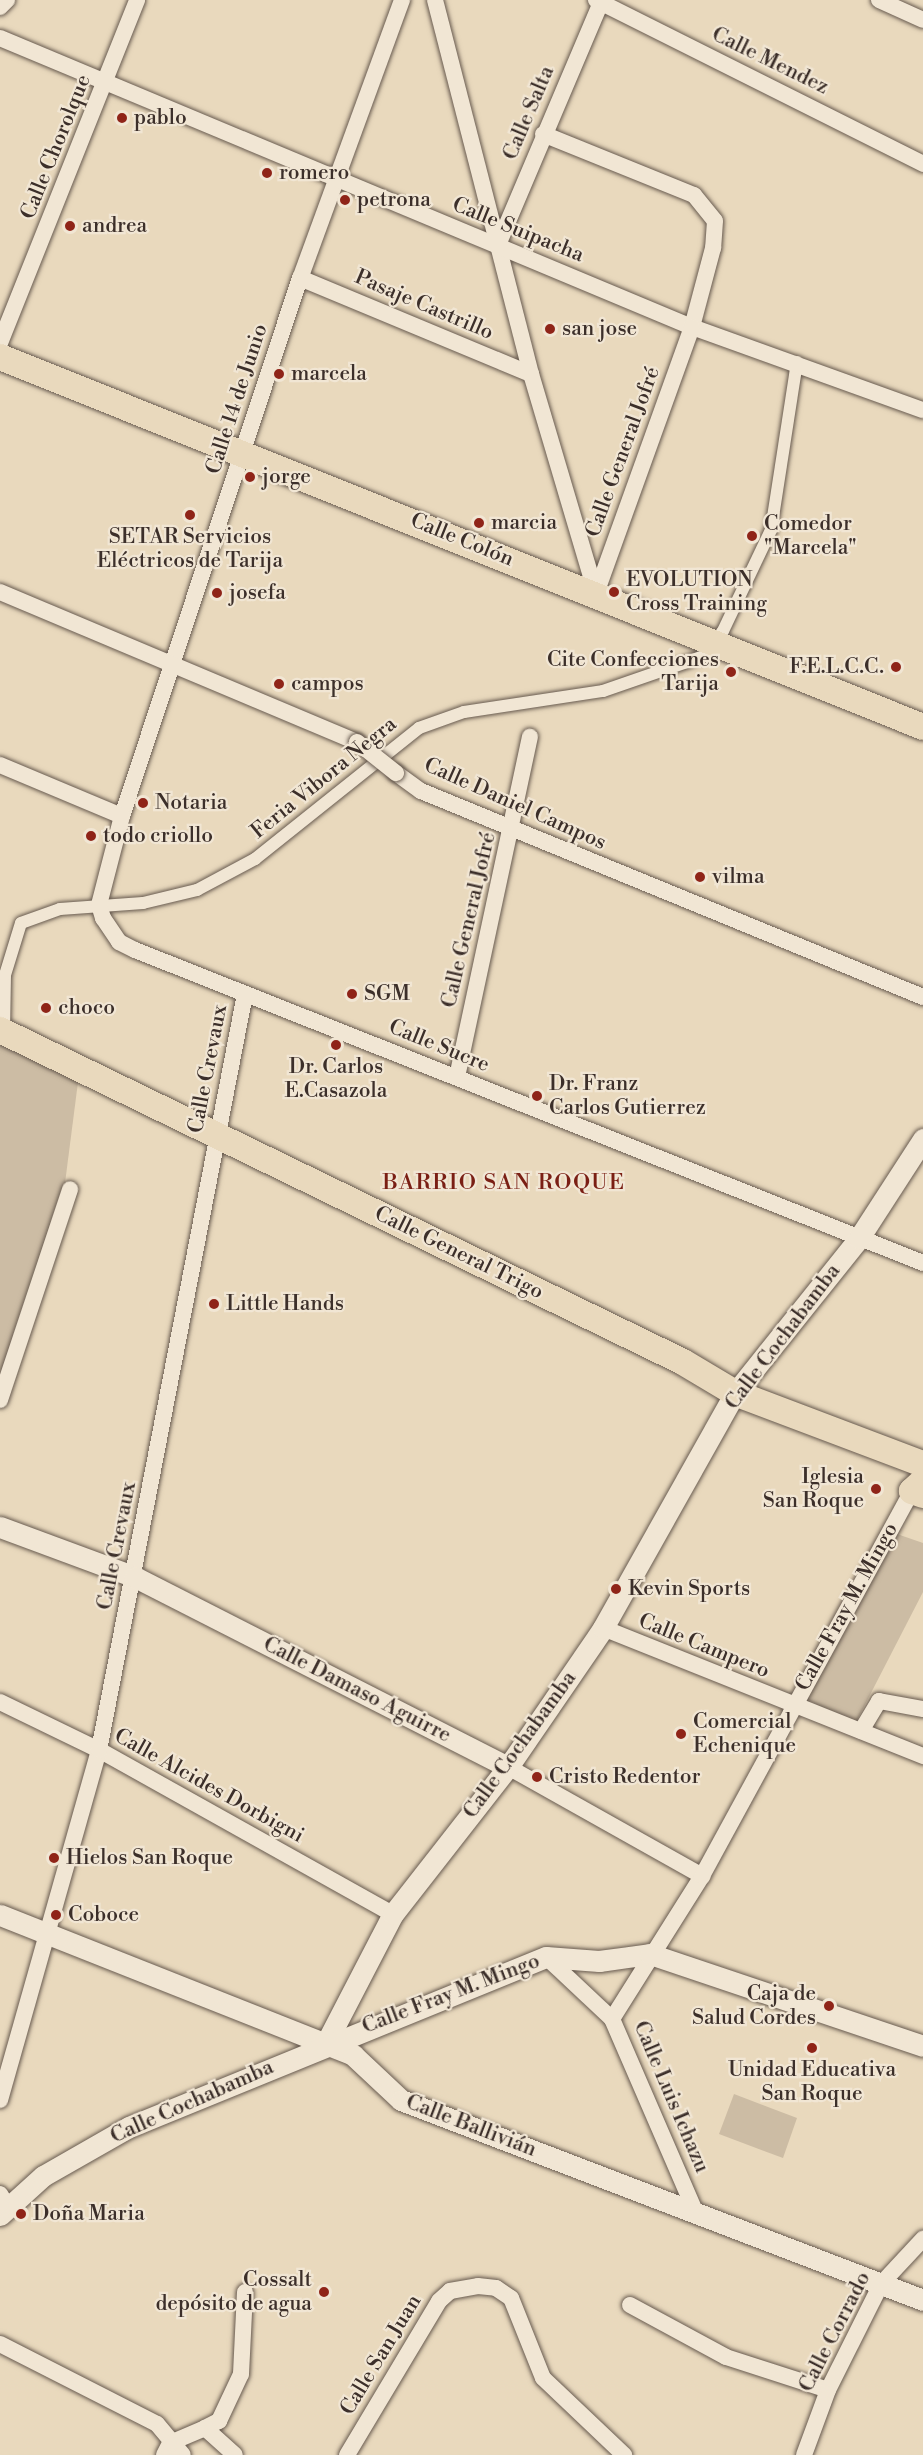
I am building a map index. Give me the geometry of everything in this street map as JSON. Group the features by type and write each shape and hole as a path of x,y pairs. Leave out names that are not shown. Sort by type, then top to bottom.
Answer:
{"main road":[{"name":"Calle Colón","path":"0,357 596,593 923,727"},
{"name":"Calle General Trigo","path":"2,1031 683,1362 735,1393 923,1464"}],"street":[{"path":"0,8 7,0"},
{"name":"Calle Chorolque","path":"0,342 106,85 137,0"},
{"name":"Calle 14 de Junio","path":"122,816 300,278 402,0"},
{"path":"435,0 531,374 596,593"},
{"path":"879,0 923,20"},
{"name":"Calle Salta","path":"498,245 600,1"},
{"name":"Calle Mendez","path":"600,1 923,164"},
{"name":"Calle Suipacha","path":"0,38 106,85 692,327 797,362 923,410"},
{"name":"Calle General Jofré","path":"543,134 707,204 715,221 713,248 692,327 596,593"},
{"name":"Pasaje Castrillo","path":"300,278 531,374"},
{"name":"Feria Vibora Negra","path":"2,1031 5,975 21,923 60,909 143,903 197,890 255,859 419,728 464,712 603,691 694,662 714,643 771,530 797,362"},
{"name":"Calle Daniel Campos","path":"0,592 173,661 357,742 421,791 923,997"},
{"name":"Calle General Jofré","path":"457,1077 512,829 530,736"},
{"path":"0,765 122,816 99,905"},
{"name":"Calle Sucre","path":"99,905 120,942 245,994 923,1263"},
{"name":"Calle Crevaux","path":"0,2100 99,1750 135,1577 245,994"},
{"name":"Calle Cochabamba","path":"2,2205 44,2176 129,2127 326,2043 393,1914 508,1767 603,1628 735,1393 859,1238 923,1139"},
{"path":"0,1401 70,1189"},
{"name":"Calle Fray M. Mingo","path":"612,2019 650,1954 702,1876 792,1706 919,1489"},
{"name":"Calle Damaso Aguirre","path":"0,1527 135,1577 508,1767 702,1876"},
{"name":"Calle Campero","path":"603,1628 792,1706 923,1755"},
{"path":"861,1731 879,1701 923,1709"},
{"name":"Calle Alcides Dorbigni","path":"0,1702 99,1750 393,1914"},
{"name":"Calle Ballivián","path":"0,1915 326,2043 352,2055 401,2100 923,2300"},
{"path":"650,1954 923,2046"},
{"name":"Calle Fray M. Mingo","path":"326,2043 546,1957 599,1962 650,1954"},
{"name":"Calle Luis Ichazu","path":"546,1957 612,2019 695,2211"},
{"name":"Calle Corrado","path":"804,2455 828,2390 880,2284 923,2239"},
{"name":"Calle San Juan","path":"347,2455 439,2301 450,2291 478,2286 496,2288 511,2298 543,2378 624,2455"},
{"path":"0,2344 157,2424 172,2451 219,2421 241,2374 245,2292"},
{"path":"630,2305 726,2357 828,2390"},
{"path":"205,2428 235,2455"}],"shaded area":[{"path":"0,1044 78,1082 65,1183 0,1380"},
{"path":"897,1534 923,1543 923,1592 855,1724 802,1697"},
{"path":"734,2094 797,2118 783,2158 719,2134"}],"place":[{"name":"pablo","path":"122,118"},
{"name":"romero","path":"267,173"},
{"name":"petrona","path":"345,200"},
{"name":"andrea","path":"70,226"},
{"name":"san jose","path":"550,329"},
{"name":"marcela","path":"279,374"},
{"name":"jorge","path":"250,477"},
{"name":"SETAR Servicios Eléctricos de Tarija","path":"190,515"},
{"name":"marcia","path":"479,523"},
{"name":"Comedor \"Marcela\"","path":"752,536"},
{"name":"EVOLUTION Cross Training","path":"614,592"},
{"name":"josefa","path":"217,593"},
{"name":"F.E.L.C.C.","path":"896,667"},
{"name":"Cite Confecciones Tarija","path":"731,672"},
{"name":"campos","path":"279,684"},
{"name":"Notaria","path":"143,803"},
{"name":"todo criollo","path":"91,836"},
{"name":"vilma","path":"700,877"},
{"name":"SGM","path":"352,994"},
{"name":"choco","path":"46,1008"},
{"name":"Dr. Carlos E.Casazola","path":"336,1045"},
{"name":"Dr. Franz Carlos Gutierrez","path":"537,1096"},
{"name":"Little Hands","path":"214,1304"},
{"name":"Iglesia San Roque","path":"876,1489"},
{"name":"Kevin Sports","path":"616,1589"},
{"name":"Comercial Echenique","path":"681,1734"},
{"name":"Cristo Redentor","path":"537,1777"},
{"name":"Hielos San Roque","path":"54,1858"},
{"name":"Coboce","path":"56,1915"},
{"name":"Caja de Salud Cordes","path":"829,2006"},
{"name":"Unidad Educativa San Roque","path":"812,2048"},
{"name":"Doña Maria","path":"21,2214"},
{"name":"Cossalt depósito de agua","path":"324,2292"}],"district":[{"name":"BARRIO SAN ROQUE","path":"504,1183"}]}
